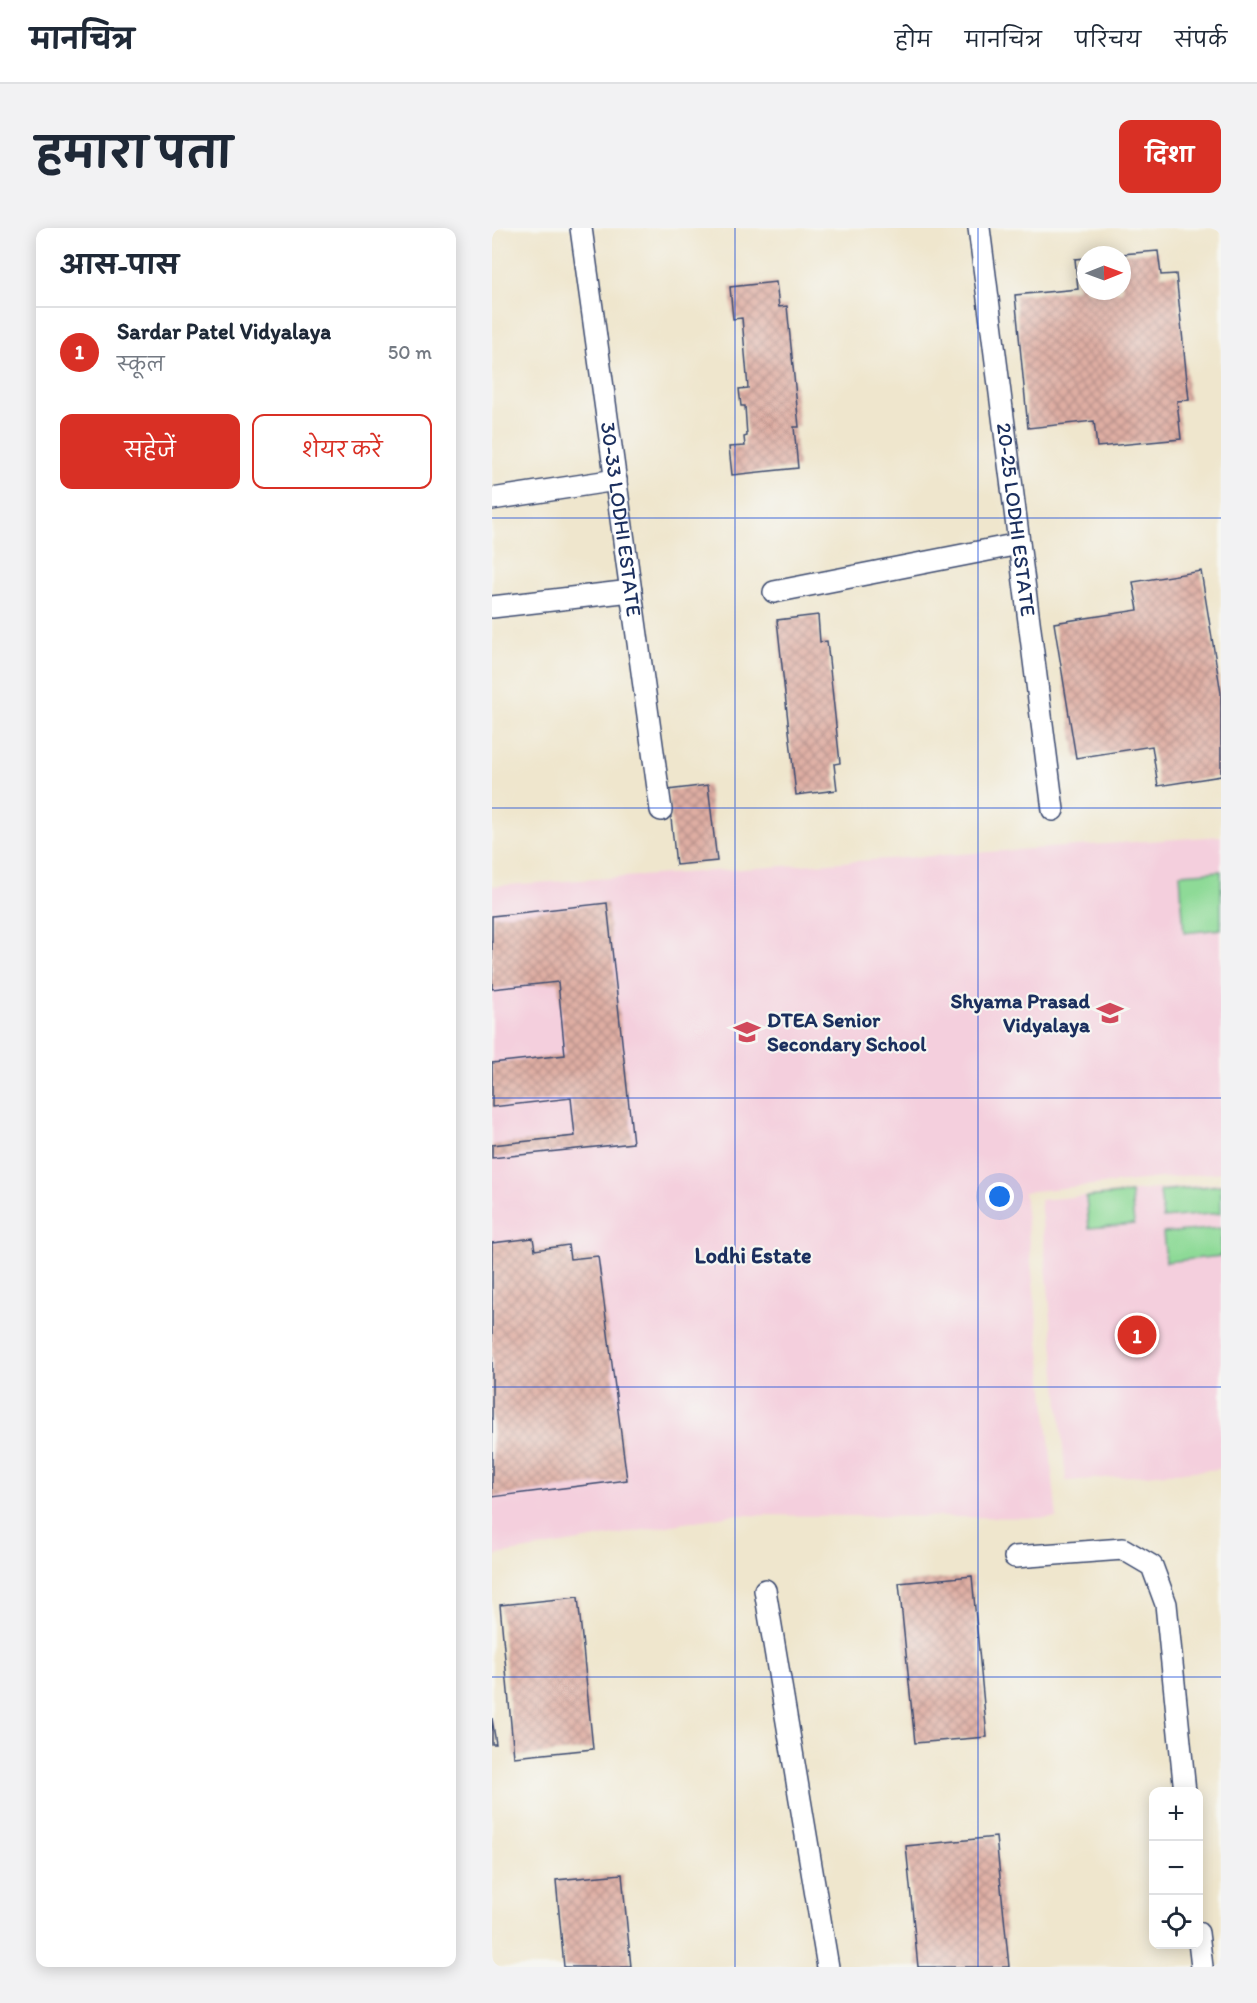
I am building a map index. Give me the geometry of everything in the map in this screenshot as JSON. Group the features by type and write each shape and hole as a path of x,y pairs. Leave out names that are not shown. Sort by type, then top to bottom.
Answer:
{"street":[{"name":"30-33 LODHI ESTATE","path":"581,228 661,810"},
{"name":"20-25 LODHI ESTATE","path":"980,228 1053,810"},
{"path":"492,500 616,480"},
{"path":"774,592 1019,544"},
{"path":"492,607 631,591"},
{"path":"1015,1557 1123,1549 1152,1566 1166,1604 1185,1787"},
{"path":"765,1590 828,1967"},
{"path":"1200,1949 1202,1967"}],"shaded area":[{"path":"1221,836 1221,1172 1024,1192 1057,1518 732,1515 492,1556 492,886"},
{"path":"1221,1183 1221,1469 1066,1481 1040,1200"}],"green space":[{"path":"1221,871 1221,929 1184,933 1180,874"},
{"path":"1221,1185 1221,1213 1163,1218 1160,1191"},
{"path":"1131,1193 1134,1224 1089,1228 1086,1197"},
{"path":"1221,1228 1221,1256 1166,1262 1163,1233"}],"building":[{"path":"1158,251 1161,275 1176,274 1189,400 1177,401 1181,439 1097,447 1094,421 1028,428 1015,295 1077,289 1077,300 1131,300 1131,253"},
{"path":"776,282 779,307 787,306 799,427 794,427 798,468 732,475 729,447 745,446 744,437 747,436 745,406 741,406 739,389 748,388 742,318 733,319 730,287"},
{"path":"1201,571 1221,693 1221,776 1158,786 1152,746 1076,758 1054,623 1138,610 1133,582"},
{"path":"818,615 820,642 827,641 840,763 834,764 837,790 796,795 777,620"},
{"path":"708,785 717,861 676,865 668,790"},
{"path":"607,903 633,1143 492,1158 492,1145 575,1136 571,1098 492,1107 492,1063 565,1055 558,982 492,989 492,916"},
{"path":"533,1238 535,1250 568,1245 570,1259 598,1256 627,1480 492,1497 492,1243"},
{"path":"972,1576 987,1737 915,1743 899,1583"},
{"path":"578,1597 593,1749 514,1757 500,1605"},
{"path":"492,1718 496,1744 492,1744"},
{"path":"996,1837 1009,1967 918,1967 906,1846"},
{"path":"622,1874 631,1967 564,1967 556,1880"}],"place":[{"name":"Shyama Prasad Vidyalaya","path":"1110,1013"},
{"name":"DTEA Senior Secondary School","path":"747,1032"},
{"name":"Sardar Patel Vidyalaya","path":"1137,1335"}],"district":[{"name":"Lodhi Estate","path":"753,1255"}]}
